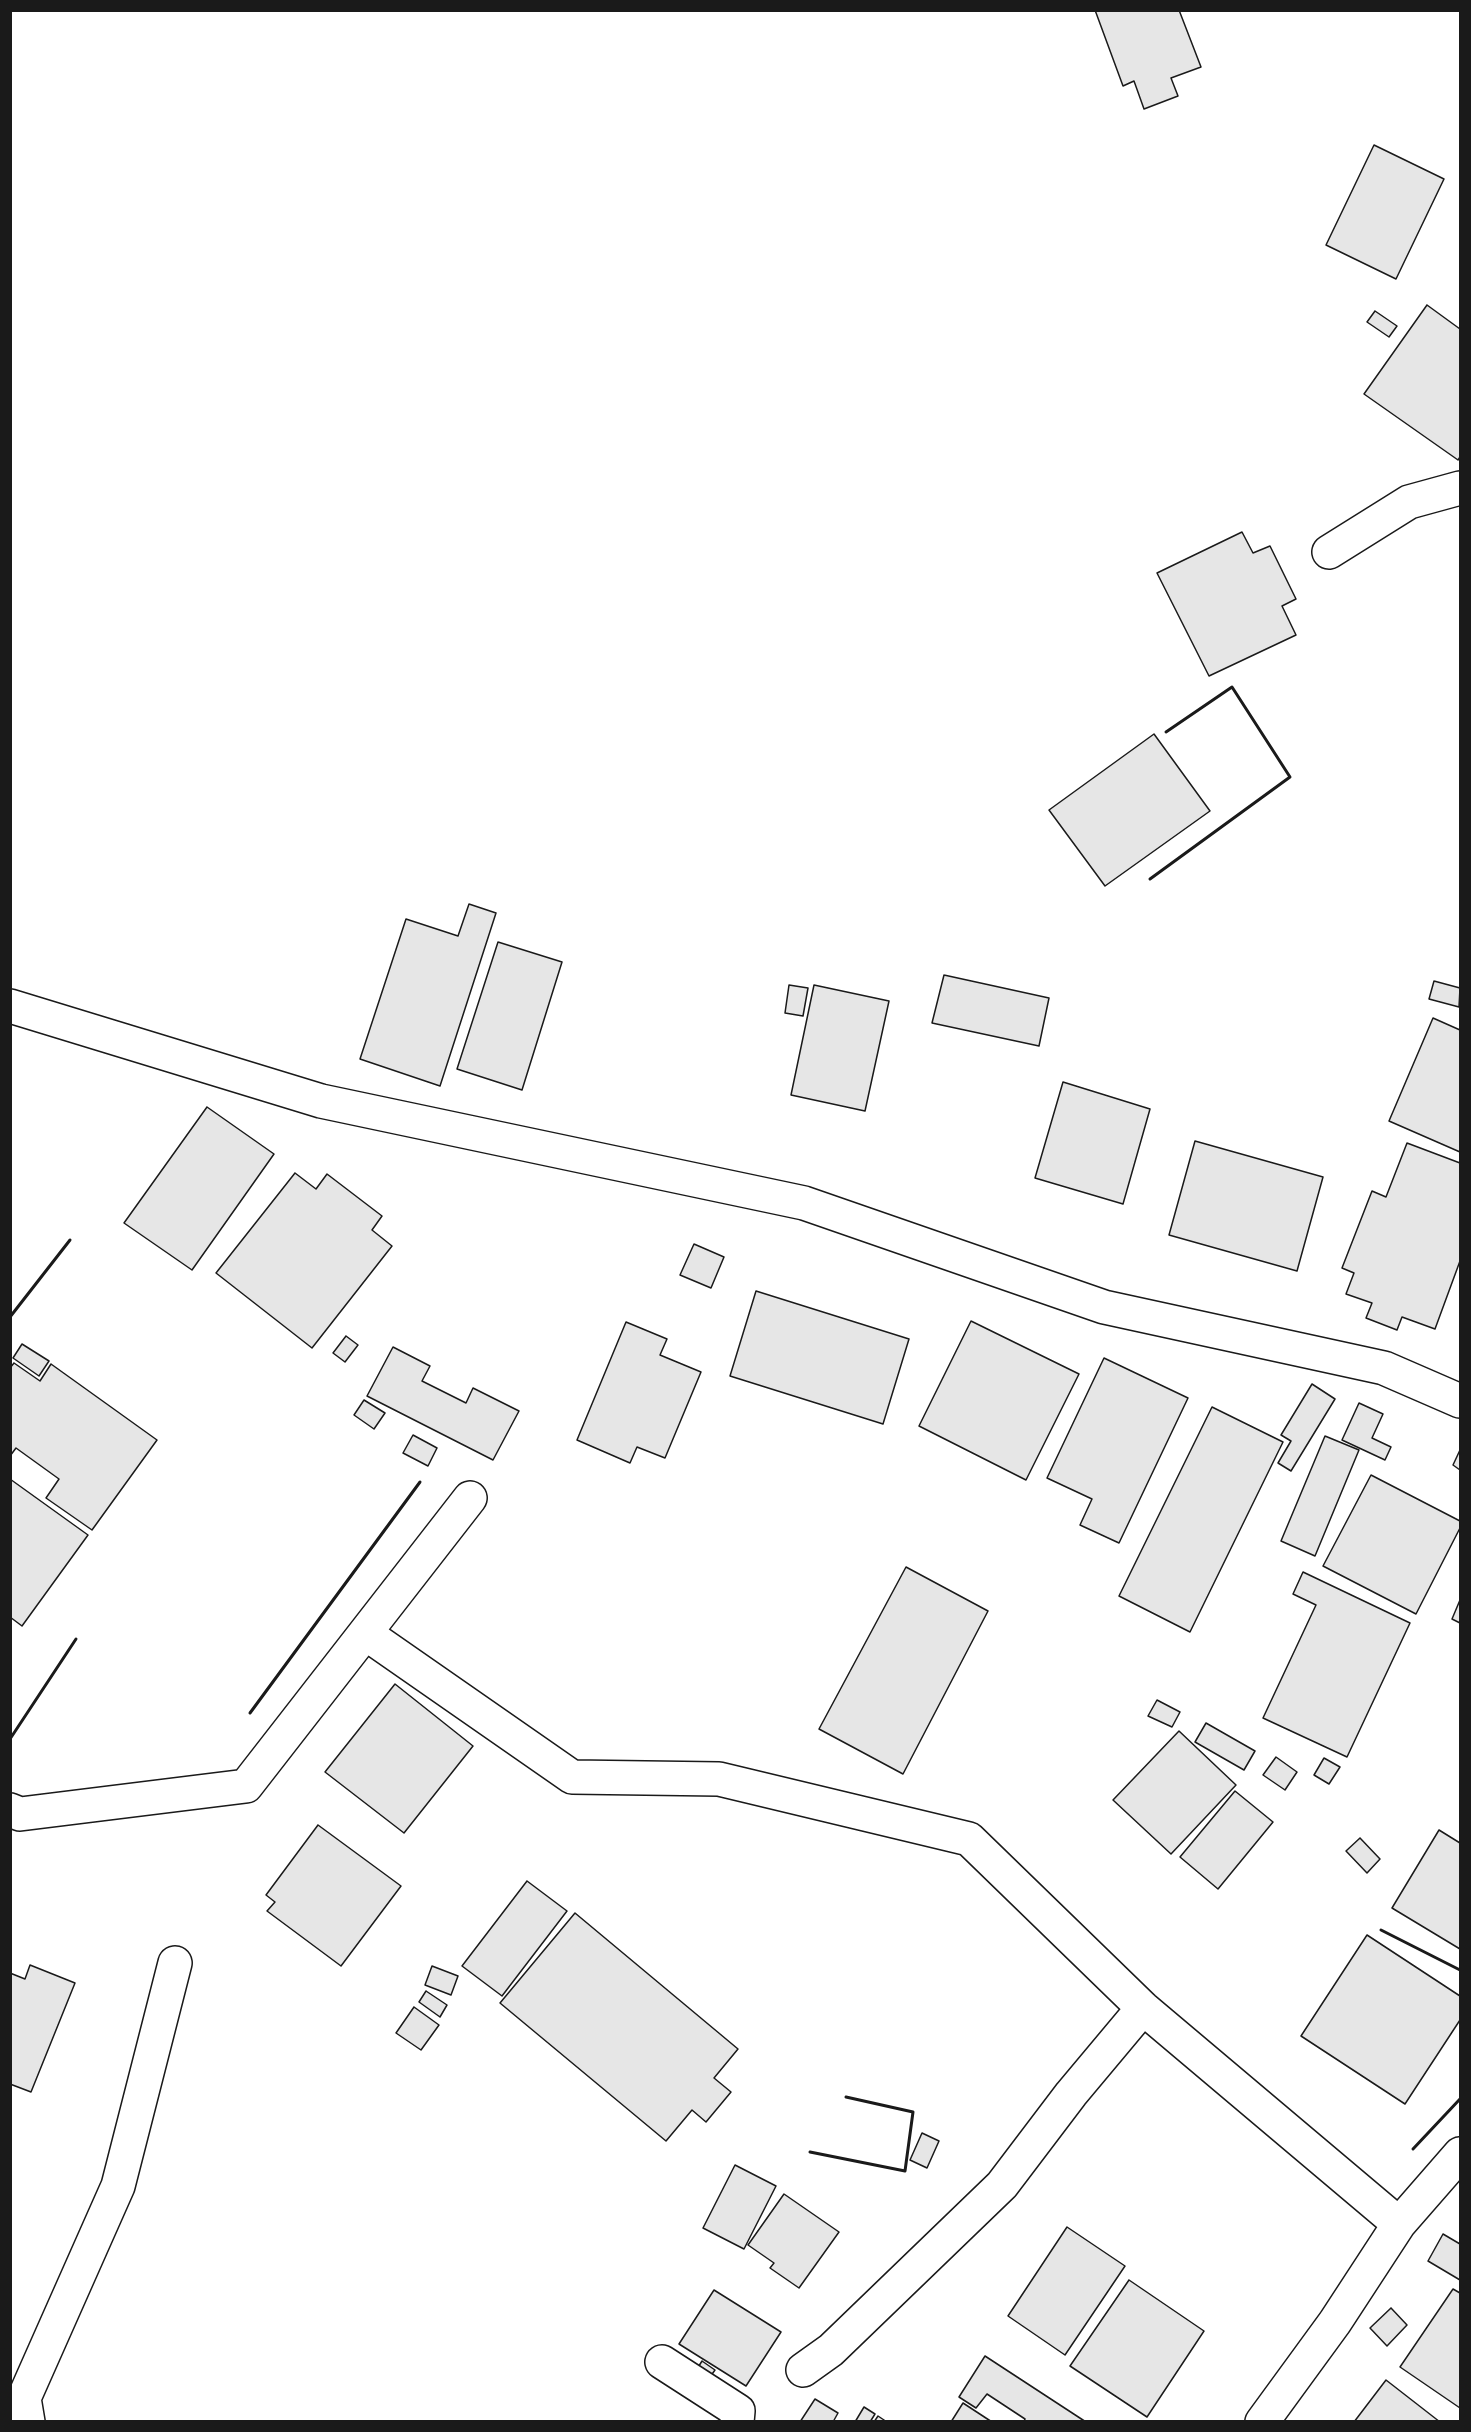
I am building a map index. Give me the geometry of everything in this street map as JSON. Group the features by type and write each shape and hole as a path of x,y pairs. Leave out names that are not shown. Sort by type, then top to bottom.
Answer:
{"street":[{"path":"1329,552 1408,502 1461,488"},
{"path":"10,1006 321,1101 804,1203 1104,1306 1384,1368 1461,1401"},
{"path":"10,1810 20,1814 246,1786 470,1498"},
{"path":"365,1633 572,1777 719,1779 969,1839 1143,2008 1399,2224"},
{"path":"28,2421 24,2398 118,2186 175,1963"},
{"path":"803,2370 831,2350 1002,2185 1071,2094 1143,2008"},
{"path":"1262,2421 1335,2322 1399,2224 1454,2176"},
{"path":"662,2362 738,2411 737,2421"}],"building":[{"path":"1095,10 1179,10 1201,67 1171,78 1178,96 1144,109 1134,81 1123,86"},
{"path":"1374,145 1444,179 1396,279 1326,245"},
{"path":"1427,305 1460,329 1460,457 1458,460 1364,394"},
{"path":"1375,311 1397,326 1389,337 1367,322"},
{"path":"1242,532 1253,553 1270,546 1296,599 1282,606 1296,635 1209,676 1157,573"},
{"path":"1154,734 1210,811 1105,886 1049,810"},
{"path":"469,904 496,913 440,1086 360,1059 406,919 458,936"},
{"path":"498,942 562,962 522,1090 457,1069"},
{"path":"944,975 1049,998 1039,1046 932,1023"},
{"path":"1434,981 1460,988 1459,1007 1429,999"},
{"path":"789,985 808,988 803,1016 785,1013"},
{"path":"814,985 889,1001 865,1111 791,1095"},
{"path":"1433,1018 1460,1030 1460,1152 1389,1121"},
{"path":"1063,1082 1150,1109 1123,1204 1035,1178"},
{"path":"207,1107 274,1154 192,1270 124,1223"},
{"path":"1195,1141 1323,1177 1297,1271 1169,1235"},
{"path":"1407,1143 1460,1163 1460,1261 1435,1329 1402,1317 1397,1330 1366,1318 1372,1303 1346,1294 1354,1273 1342,1268 1372,1191 1386,1197"},
{"path":"295,1173 316,1189 327,1174 382,1216 372,1230 392,1246 312,1348 216,1273"},
{"path":"694,1244 724,1257 711,1288 680,1275"},
{"path":"756,1291 909,1339 883,1424 730,1376"},
{"path":"971,1321 1079,1374 1026,1480 919,1426"},
{"path":"626,1322 667,1339 660,1355 701,1372 665,1458 637,1447 630,1463 577,1440"},
{"path":"346,1336 358,1345 345,1362 333,1353"},
{"path":"22,1344 49,1361 39,1376 13,1358"},
{"path":"393,1347 430,1366 422,1381 466,1403 473,1388 519,1411 493,1460 367,1396"},
{"path":"1104,1358 1188,1398 1119,1543 1080,1525 1092,1499 1047,1478"},
{"path":"14,1363 40,1381 51,1364 157,1440 92,1530 46,1498 59,1479 16,1448 10,1456 10,1368"},
{"path":"1312,1384 1335,1399 1291,1471 1278,1463 1291,1441 1281,1435"},
{"path":"364,1400 385,1413 374,1429 354,1415"},
{"path":"1359,1403 1383,1414 1372,1438 1391,1447 1385,1460 1342,1440"},
{"path":"1212,1407 1283,1442 1190,1632 1119,1596"},
{"path":"413,1435 437,1448 428,1466 403,1453"},
{"path":"1325,1436 1359,1450 1315,1556 1281,1541"},
{"path":"1460,1450 1460,1470 1453,1465"},
{"path":"1371,1475 1460,1521 1460,1528 1416,1614 1323,1566"},
{"path":"10,1479 88,1535 22,1626 10,1617"},
{"path":"906,1567 988,1611 903,1774 819,1729"},
{"path":"1303,1572 1410,1623 1347,1757 1263,1718 1316,1605 1293,1594"},
{"path":"1460,1600 1460,1623 1452,1619"},
{"path":"395,1684 473,1746 404,1833 325,1772"},
{"path":"1157,1700 1180,1712 1172,1727 1148,1716"},
{"path":"1206,1723 1255,1751 1244,1770 1195,1742"},
{"path":"1179,1731 1236,1785 1171,1854 1113,1800"},
{"path":"1276,1757 1297,1772 1285,1790 1263,1775"},
{"path":"1324,1758 1340,1767 1329,1784 1314,1775"},
{"path":"1235,1791 1273,1822 1218,1889 1180,1857"},
{"path":"318,1825 401,1886 341,1966 267,1911 275,1902 266,1895"},
{"path":"1439,1830 1460,1843 1460,1949 1392,1908"},
{"path":"1360,1838 1380,1859 1367,1873 1346,1851"},
{"path":"527,1881 567,1911 502,1996 462,1966"},
{"path":"575,1913 738,2049 714,2078 731,2092 706,2122 692,2110 666,2141 500,2003"},
{"path":"1367,1935 1460,1996 1460,2020 1405,2104 1301,2036"},
{"path":"30,1965 75,1983 31,2092 10,2084 10,1973 25,1979"},
{"path":"432,1966 458,1976 451,1995 425,1985"},
{"path":"426,1991 447,2005 440,2017 419,2002"},
{"path":"414,2007 439,2025 421,2050 396,2033"},
{"path":"922,2133 939,2141 927,2168 910,2160"},
{"path":"735,2165 776,2186 744,2249 703,2228"},
{"path":"784,2194 839,2232 799,2288 770,2268 774,2263 748,2245"},
{"path":"1067,2227 1125,2266 1065,2355 1008,2316"},
{"path":"1443,2234 1460,2244 1460,2280 1428,2261"},
{"path":"1129,2280 1204,2331 1147,2417 1070,2366"},
{"path":"1453,2289 1460,2293 1460,2408 1400,2367"},
{"path":"714,2290 781,2332 746,2386 679,2344"},
{"path":"1391,2308 1407,2325 1387,2346 1370,2328"},
{"path":"985,2356 1086,2422 1024,2422 1025,2419 987,2394 976,2408 959,2397"},
{"path":"702,2361 715,2370 710,2377 697,2369"},
{"path":"1386,2380 1440,2422 1354,2422"},
{"path":"815,2399 838,2413 833,2422 800,2422"},
{"path":"963,2403 992,2422 951,2422"},
{"path":"864,2407 875,2414 870,2422 855,2422"},
{"path":"878,2416 887,2422 874,2422"}],"wall":[{"path":"1150,879 1290,777 1232,687 1166,732"},
{"path":"10,1317 70,1240"},
{"path":"250,1713 420,1482"},
{"path":"10,1739 76,1639"},
{"path":"1381,1930 1460,1970"},
{"path":"810,2152 905,2171 913,2112 846,2097"},
{"path":"1413,2149 1460,2099"}]}
